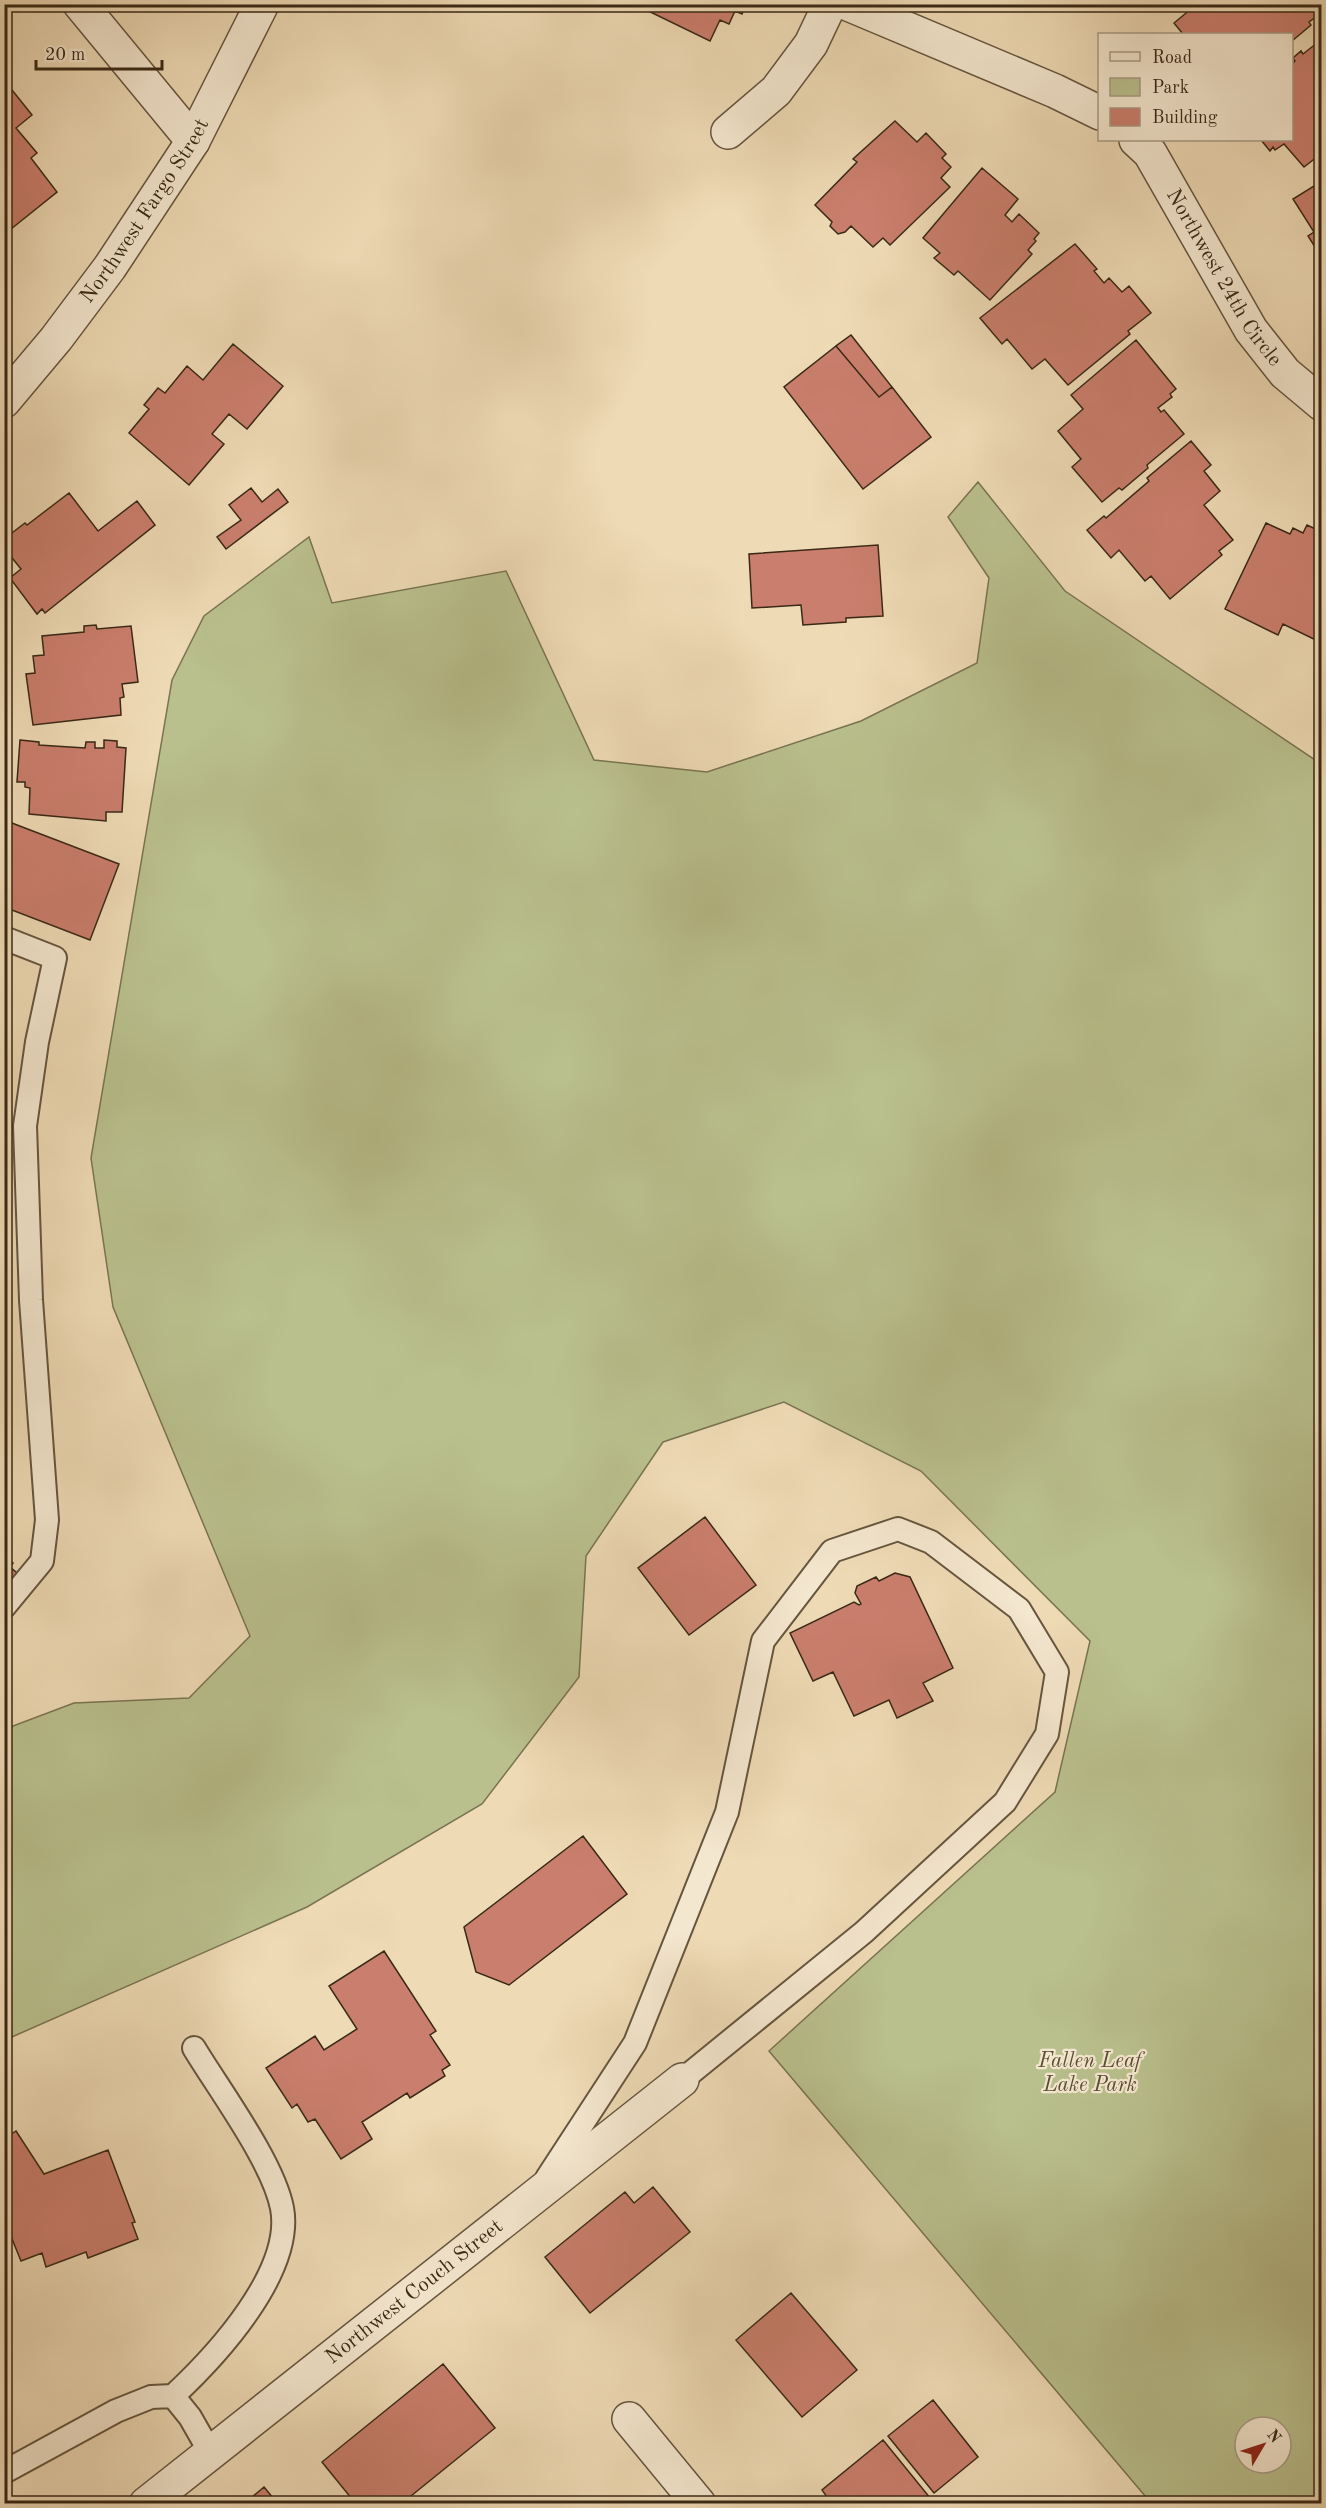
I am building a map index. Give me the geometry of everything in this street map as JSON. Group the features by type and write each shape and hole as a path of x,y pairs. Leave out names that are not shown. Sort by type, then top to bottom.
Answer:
{"street":[{"path":"80,4 193,141"},
{"name":"Northwest Fargo Street","path":"4,401 56,339 110,267 193,141 262,4"},
{"path":"728,132 776,91 811,44 830,4"},
{"path":"848,4 1055,91 1098,112"},
{"name":"Northwest 24th Circle","path":"1137,141 1150,153 1251,330 1285,373 1322,404"},
{"name":"Northwest Couch Street","path":"146,2504 682,2080"},
{"path":"629,2419 699,2504"}],"lane":[{"path":"4,938 55,958 37,1042 25,1126 31,1300 47,1520 42,1561 4,1607"},
{"path":"535,2197 635,2043 727,1812 762,1641 832,1551 898,1529 931,1542 1019,1609 1057,1672 1047,1734 1005,1802 864,1932 682,2080"},
{"path":"4,2472 116,2411 151,2397 173,2396 205,2367 246,2314 267,2278 281,2246 284,2231 282,2208 274,2183 255,2146 194,2048"},
{"path":"173,2396 190,2417 210,2452"}],"green space":[{"name":"Fallen Leaf Lake Park","path":"978,482 1065,591 1321,764 1321,2503 1151,2503 769,2051 1055,1792 1090,1641 921,1471 784,1402 663,1442 586,1556 579,1677 482,1804 307,1907 5,2040 5,1729 74,1703 189,1698 250,1636 113,1307 91,1158 172,680 204,616 309,537 332,603 506,571 594,760 707,772 861,721 977,663 989,578 948,517"}],"building":[{"path":"634,4 746,4 742,14 735,11 729,24 720,20 710,41"},
{"path":"1197,4 1313,4 1320,14 1309,22 1311,25 1293,40 1293,33 1182,33 1174,23"},
{"path":"1322,39 1322,153 1304,167 1284,144 1275,150 1273,147 1270,151 1262,141 1293,141 1293,63 1295,61 1293,58 1301,51 1303,54"},
{"path":"4,80 32,115 16,128 37,153 31,158 57,192 11,229 4,221"},
{"path":"895,121 917,142 926,133 946,154 942,158 951,167 941,178 950,187 890,245 883,238 873,247 851,226 845,232 838,234 830,226 832,222 815,205 857,162 853,159"},
{"path":"982,168 1018,199 1005,215 1012,222 1019,214 1039,233 1034,239 1036,241 1028,250 1032,254 990,300 958,271 954,275 934,258 940,253 923,238"},
{"path":"1322,181 1322,258 1308,236 1314,232 1293,199"},
{"path":"1075,244 1097,269 1094,271 1104,283 1109,278 1122,292 1129,286 1151,313 1128,331 1130,334 1068,385 1045,359 1032,369 1007,339 1002,344 980,318"},
{"path":"851,335 892,387 879,397 836,346"},
{"path":"1136,340 1176,389 1170,394 1172,397 1158,408 1161,412 1164,410 1184,434 1122,490 1119,488 1102,502 1072,467 1081,459 1058,431 1083,409 1071,395"},
{"path":"233,344 283,386 247,429 229,414 212,434 224,444 189,485 129,433 149,409 144,405 158,388 165,393 187,366 203,380"},
{"path":"836,346 879,397 892,387 931,437 863,489 784,387"},
{"path":"1191,441 1211,465 1204,471 1220,491 1204,505 1233,540 1219,551 1222,555 1170,599 1151,576 1145,581 1119,550 1111,558 1087,530 1104,516 1106,518 1149,481 1147,478"},
{"path":"251,488 262,502 278,489 288,502 226,549 217,537 241,520 229,505"},
{"path":"69,493 98,531 137,501 155,525 45,613 42,609 37,614 10,578 21,569 4,548 4,539 25,523 27,525"},
{"path":"1266,523 1290,534 1293,528 1303,533 1307,525 1322,532 1322,643 1283,624 1278,635 1225,609"},
{"path":"878,545 883,616 846,618 846,622 803,625 801,605 752,608 749,554"},
{"path":"96,625 97,629 131,626 138,682 122,684 124,697 120,698 121,715 33,725 26,674 35,673 33,656 44,655 42,636 84,632 84,626"},
{"path":"20,740 39,742 39,745 85,748 86,742 95,742 95,748 104,748 104,740 117,741 117,747 126,748 122,812 106,812 106,821 29,814 30,788 25,787 25,782 17,782"},
{"path":"4,820 119,864 90,940 4,907"},
{"path":"705,1517 756,1585 689,1635 638,1568"},
{"path":"4,1555 13,1563 10,1567 21,1576 4,1597"},
{"path":"895,1573 910,1577 953,1668 923,1683 933,1701 897,1718 889,1700 854,1716 833,1672 813,1681 790,1633 854,1602 861,1604 855,1593 857,1586 876,1577 879,1581"},
{"path":"583,1836 627,1894 509,1985 476,1972 464,1927"},
{"path":"384,1951 436,2031 430,2035 450,2065 442,2070 445,2076 410,2098 407,2093 362,2122 372,2139 341,2159 315,2119 308,2122 297,2104 292,2108 266,2068 315,2036 324,2050 357,2029 329,1986"},
{"path":"16,2131 44,2174 108,2150 135,2222 132,2223 138,2239 88,2258 86,2252 46,2267 42,2253 21,2261 4,2219 4,2139"},
{"path":"653,2187 690,2232 590,2313 545,2257 625,2192 634,2203"},
{"path":"791,2293 857,2370 802,2417 736,2340"},
{"path":"443,2364 495,2428 401,2504 356,2504 322,2462"},
{"path":"933,2400 978,2457 934,2493 888,2436"},
{"path":"883,2440 935,2504 832,2504 822,2490"},
{"path":"264,2487 278,2504 244,2504"}]}
